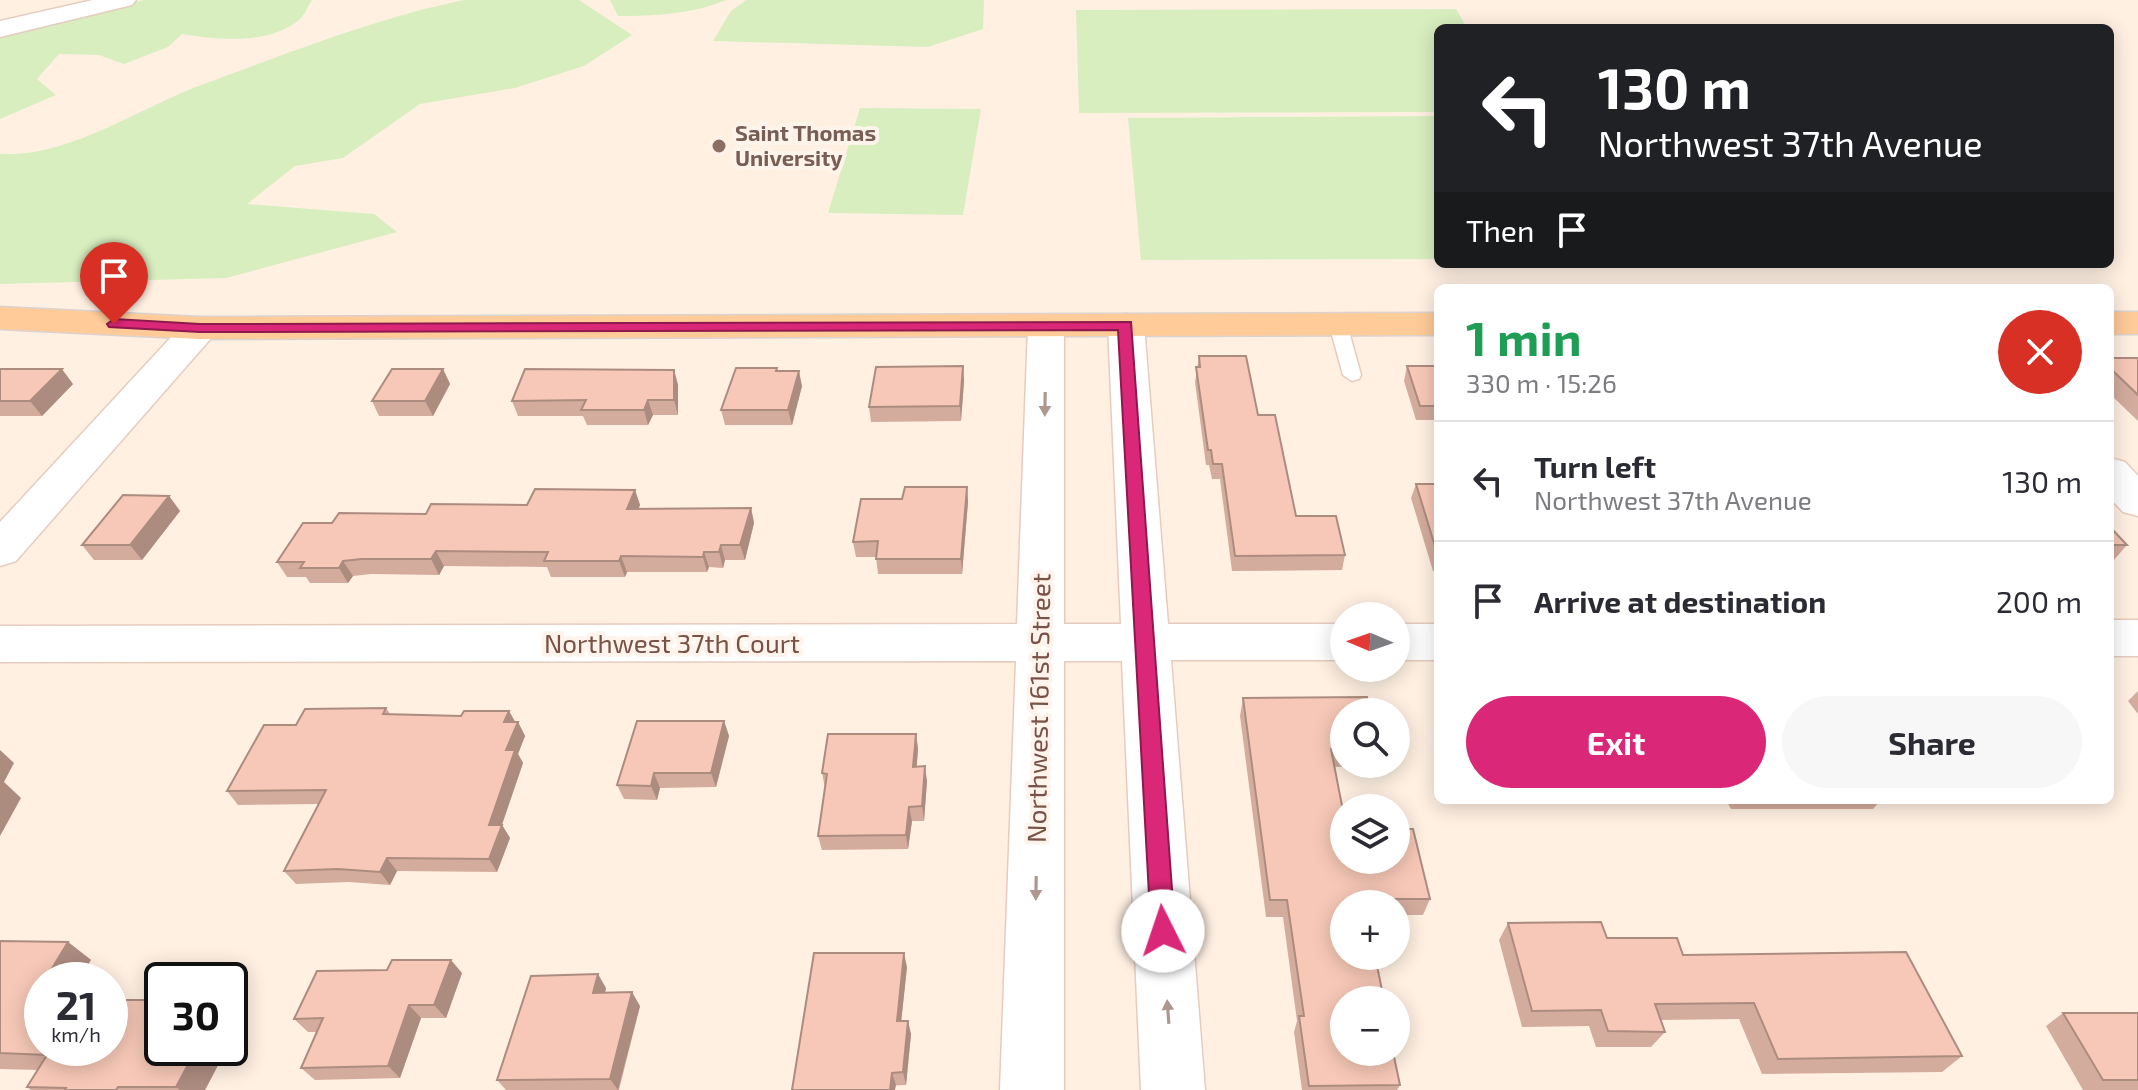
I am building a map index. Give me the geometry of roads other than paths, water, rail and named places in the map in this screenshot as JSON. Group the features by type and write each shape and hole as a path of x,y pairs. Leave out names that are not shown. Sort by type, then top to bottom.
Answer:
{"main road":[{"path":"0,318 200,328 1434,324"},
{"path":"2114,323 2138,323"},
{"path":"0,341 200,328"}],"street":[{"path":"0,5 30,0"},
{"path":"0,29 124,0"},
{"path":"1126,325 1173,1090"},
{"name":"Northwest 161st Street","path":"1032,1090 1046,326"},
{"path":"0,550 200,328"},
{"path":"2114,476 2138,502"},
{"path":"2114,638 2138,638"},
{"name":"Northwest 37th Court","path":"0,644 1040,645 1330,642"},
{"path":"1410,642 1434,642"}],"lane":[{"path":"1338,324 1352,375"}],"place":[{"name":"Saint Thomas University","path":"719,146"}]}
